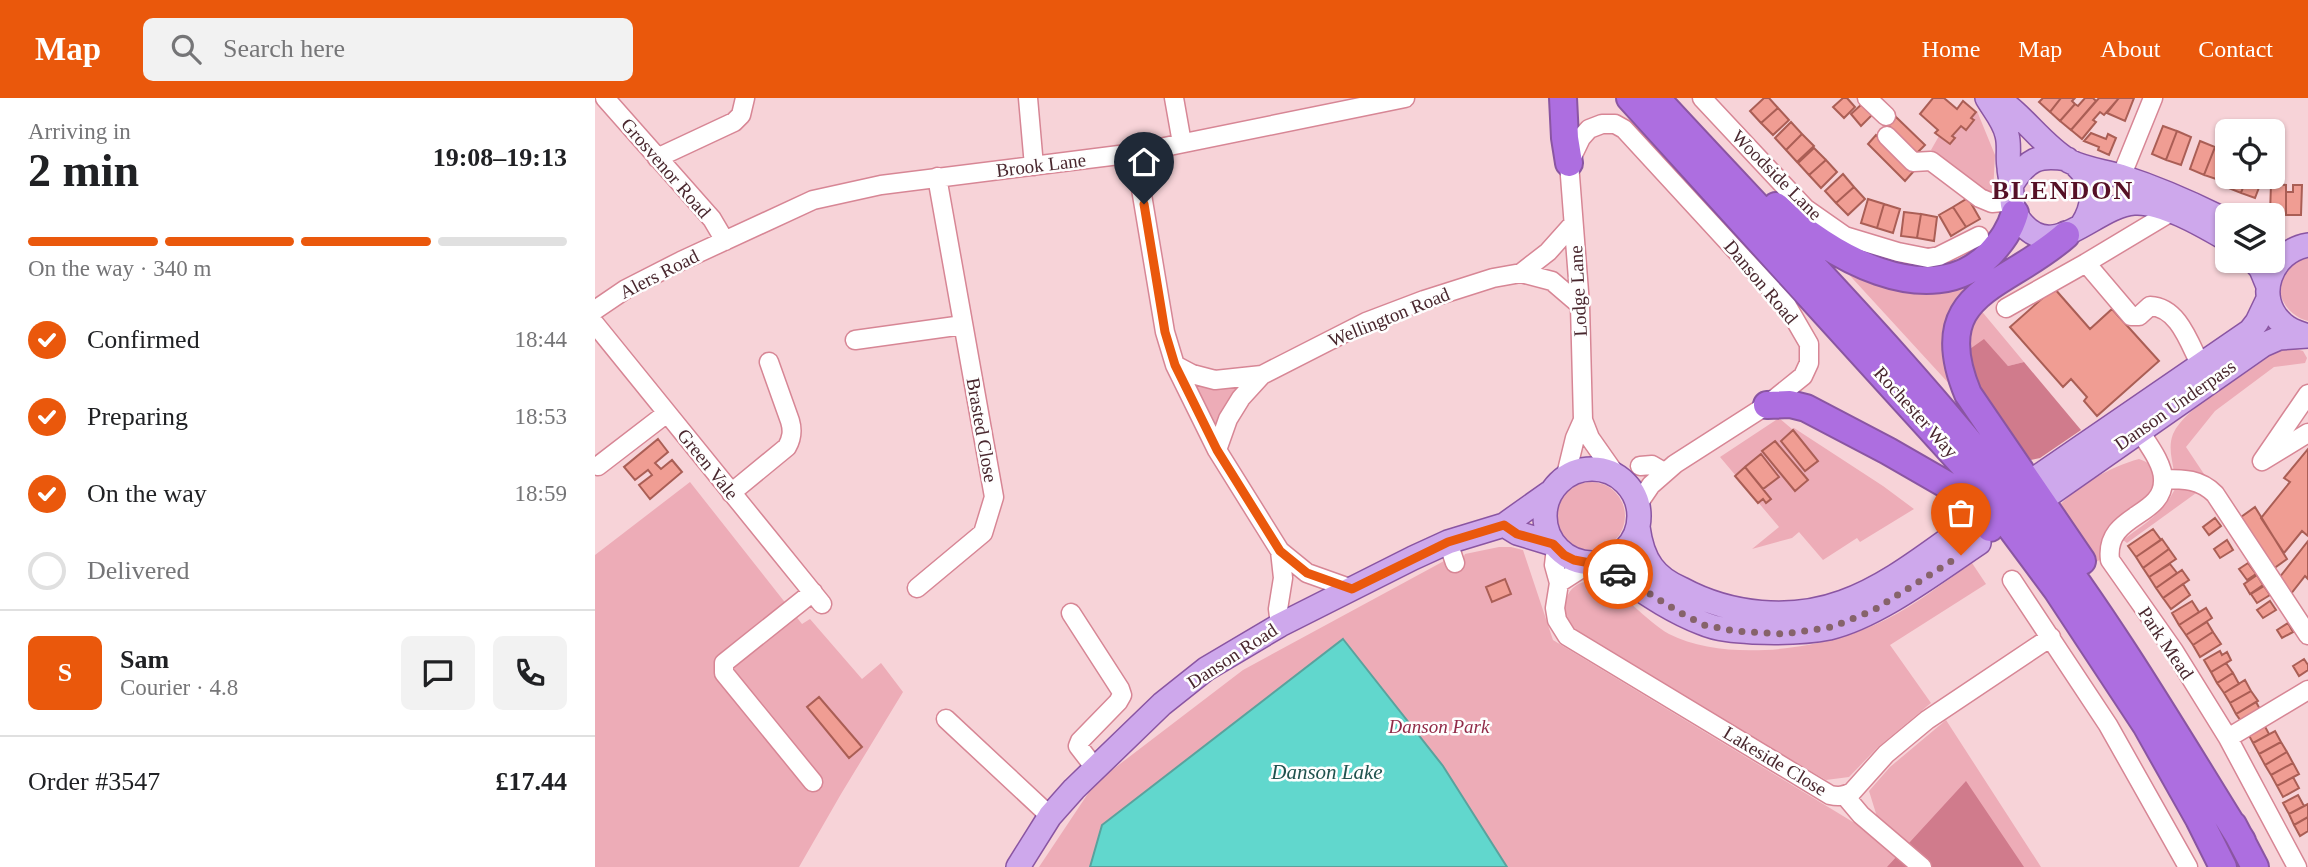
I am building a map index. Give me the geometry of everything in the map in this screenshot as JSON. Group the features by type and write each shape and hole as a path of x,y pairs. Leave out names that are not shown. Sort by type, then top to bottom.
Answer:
{"highway":[{"path":"1563,98 1569,163"},
{"name":"Rochester Way","path":"1630,98 1967,469 2057,590 2146,725 2223,867"},
{"name":"Rochester Way","path":"1656,98 1905,367 2021,507 2095,610 2156,702 2242,841"},
{"path":"1673,98 1797,226 1837,253 1870,268 1936,279 1964,273 1984,246 2010,230 2013,199"},
{"path":"2074,230 2047,252 1976,296 1956,328 1955,350 1959,372 1968,394 2078,555 2162,688 2255,867"},
{"path":"1767,405 1790,404 1806,408 1954,489 1975,508 2133,731 2216,867"}],"main road":[{"path":"1987,98 2007,134 2013,199 2024,226 2034,233 2045,236 2074,230 2125,205 2136,203 2171,212 2215,233"},
{"path":"1996,98 2005,103 2038,137 2085,174 2091,186 2093,200 2089,213 2074,230"},
{"path":"2013,199 2018,174 2031,162 2048,157 2121,177 2185,200 2215,215"},
{"name":"Danson Underpass","path":"2292,246 2270,274 2268,292 2257,321 2250,331 2200,364 2043,486 2140,430 2263,345 2279,338 2308,336"},
{"path":"2259,273 2273,312 2282,324 2294,332 2308,336"},
{"path":"1504,525 1517,534 1555,546 1574,560 1595,563 1704,625 1734,631 1784,634 1832,627 1874,610 1906,591 1973,535 1845,601 1814,610 1783,614 1734,609 1699,599 1665,581 1652,568 1642,549 1638,504 1627,484 1616,475 1594,468 1566,475 1549,493 1544,519 1547,533 1555,546"},
{"name":"Danson Road","path":"1018,867 1050,816 1095,768 1162,704 1206,669 1280,625 1352,589 1451,552 1504,525 1549,493"},
{"path":"1595,563 1613,558 1624,551 1633,540 1638,527"}],"street":[{"name":"Grosvenor Road","path":"604,98 712,219 725,241"},
{"path":"657,158 734,121 741,115 745,98"},
{"path":"1028,98 1034,166"},
{"path":"1174,98 1182,143"},
{"name":"Brook Lane","path":"725,241 813,200 881,184 1135,153 1405,98"},
{"name":"Woodside Lane","path":"1702,98 1805,208 1845,236 1928,258 1984,246"},
{"path":"1867,98 1887,116"},
{"path":"2121,177 2153,98"},
{"name":"Danson Road","path":"1569,163 1581,138 1589,130 1602,124 1615,124 1625,129 1787,306 1809,344 1809,363 1803,376 1767,405 1664,472 1638,504"},
{"path":"1887,136 1913,162 1931,161 1980,198 1991,203 2013,199"},
{"path":"1135,153 1165,332 1175,365 1217,450 1280,551 1307,573 1352,589"},
{"name":"Lodge Lane","path":"1569,163 1580,305 1583,420 1590,438 1616,475"},
{"name":"Brasted Close","path":"917,589 983,533 993,497 937,177"},
{"path":"2006,308 2171,212"},
{"name":"Wellington Road","path":"1521,273 1548,252 1573,224"},
{"name":"Alers Road","path":"595,310 626,289 725,241"},
{"path":"1984,246 2004,277"},
{"path":"2086,263 2131,316 2139,316 2150,306 2161,307 2178,322 2200,364"},
{"name":"Wellington Road","path":"1217,450 1227,419 1241,398 1262,375 1366,322 1435,296 1493,278 1521,273 1552,281 1580,305"},
{"name":"Green Vale","path":"595,324 818,598 725,663 724,673 813,782"},
{"path":"855,340 963,325"},
{"path":"731,493 790,442 790,421 769,362"},
{"name":"Wellington Road","path":"1175,365 1192,374 1215,380 1262,375"},
{"path":"2308,394 2262,461 2308,433"},
{"path":"598,466 667,413"},
{"name":"Lodge Lane","path":"1566,475 1575,438 1583,420"},
{"path":"2140,430 2159,465 2163,479 2186,479 2206,485 2215,494 2308,635"},
{"path":"1640,466 1652,465 1664,472"},
{"name":"Park Mead","path":"2163,479 2159,496 2112,536 2108,546 2110,560 2173,651 2228,738 2297,867"},
{"name":"Lakeside Close","path":"1555,546 1554,565 1559,583 1555,608 1557,620 1567,636 1830,795 1845,796 1852,792 1886,754 1927,720 2051,637"},
{"path":"1280,551 1283,578 1278,609 1280,625"},
{"path":"1559,583 1595,563"},
{"path":"2012,580 2108,725 2188,867"},
{"path":"1071,612 1122,695 1080,741 1081,751 1095,768"},
{"path":"2228,738 2308,690"},
{"path":"946,719 1050,816"},
{"path":"1845,796 1861,815 1922,867"}],"green space":[{"path":"1977,111 1995,155 1993,193 1975,186 1931,150 1939,136 1952,136 1961,126 1966,130 1974,121 1971,118"},
{"path":"2308,256 2308,321 2291,312 2285,305 2279,288 2283,273 2294,262"},
{"path":"1842,267 1984,271 1988,277 1953,388"},
{"path":"1979,308 2024,362 2008,366 1994,353 1960,355"},
{"path":"2282,350 2303,351 2307,358 2305,363 2274,367 2215,411 2186,447 2210,483 2174,472 2171,444 2173,434 2180,423 2203,402 2270,355"},
{"path":"1189,382 1236,385 1239,390 1215,432"},
{"path":"1779,418 1914,509 1860,542 1857,538 1823,560 1799,532 1792,538 1752,549 1779,527 1720,457"},
{"path":"2139,459 2153,469 2157,486 2145,502 2108,529 2103,541 2103,558 2096,562 2057,508 2095,478"},
{"path":"690,482 802,624 810,619 862,679 881,663 903,692 799,867 595,867 595,555"},
{"path":"1591,482 1604,485 1615,492 1622,503 1625,516 1622,529 1615,540 1604,547 1591,550 1578,547 1567,540 1560,529 1557,516 1560,503 1567,492 1578,485"},
{"path":"2177,485 2203,488 2127,543 2123,540 2160,510"},
{"name":"Danson Park","path":"1499,547 1523,550 1553,640 1876,836 1878,820 1869,791 1890,767 1946,720 2041,867 1039,867 1095,783 1243,670 1444,561 1452,566 1461,562 1465,554"},
{"path":"1972,563 1986,584 1890,645 1931,703 1878,747 1849,777 1826,780 1574,634 1565,614 1565,605 1573,588 1590,581 1608,586 1661,629 1693,643 1720,649 1779,649 1837,638 1887,619"}],"shaded area":[{"path":"1984,339 2008,366 2024,362 2081,430 2040,458 2031,460 1983,403 1960,356"},
{"path":"1966,781 2024,867 1887,867"}],"water":[{"name":"Danson Lake","path":"1343,639 1443,766 1507,867 1090,867 1102,825"}],"building":[{"path":"1764,98 1769,98 1778,108 1761,123 1750,111"},
{"path":"1843,98 1847,98 1855,107 1844,118 1833,107"},
{"path":"1933,98 1944,98 1957,109 1963,101 1976,112 1971,118 1974,120 1966,130 1961,126 1952,136 1955,138 1950,144 1935,133 1938,130 1920,114"},
{"path":"2043,98 2061,98 2050,112 2039,102"},
{"path":"2061,98 2075,98 2072,101 2075,104 2060,121 2050,112"},
{"path":"2085,98 2093,98 2096,101 2071,130 2060,121 2075,104 2078,106"},
{"path":"2099,98 2119,98 2104,115 2100,112 2093,120 2096,122 2082,139 2071,130"},
{"path":"2119,98 2134,98 2125,121 2107,113"},
{"path":"1863,103 1873,114 1861,126 1851,114"},
{"path":"1778,108 1789,120 1773,135 1761,123"},
{"path":"1896,117 1925,145 1916,154 1888,125"},
{"path":"1791,122 1802,134 1786,150 1775,138"},
{"path":"2163,126 2177,131 2166,160 2152,154"},
{"path":"2177,131 2191,137 2181,165 2166,160"},
{"path":"2091,133 2106,139 2108,134 2116,138 2109,155 2084,141"},
{"path":"1802,134 1814,146 1797,162 1786,150"},
{"path":"1876,135 1913,172 1905,181 1868,144"},
{"path":"2200,141 2215,147 2204,175 2190,169"},
{"path":"2215,147 2215,179 2204,175"},
{"path":"1814,148 1826,160 1809,175 1798,163"},
{"path":"1826,160 1837,172 1821,188 1809,175"},
{"path":"1843,174 1854,187 1836,203 1825,191"},
{"path":"2286,185 2286,215 2285,203 2270,203 2271,189 2285,189"},
{"path":"2293,185 2302,185 2301,215 2286,215 2286,192 2293,192"},
{"path":"1854,187 1865,199 1848,215 1836,203"},
{"path":"2242,189 2258,189 2255,198 2241,193"},
{"path":"1968,198 1980,219 1966,227 1953,207"},
{"path":"1868,199 1884,204 1877,228 1861,223"},
{"path":"1884,204 1900,209 1893,233 1877,228"},
{"path":"1953,207 1966,227 1951,236 1939,215"},
{"path":"1904,212 1921,214 1917,238 1901,236"},
{"path":"1921,214 1937,217 1934,241 1917,238"},
{"path":"2054,288 2090,329 2112,309 2159,361 2097,416 2084,401 2087,397 2071,379 2063,387 2010,327"},
{"path":"1793,430 1818,461 1805,471 1781,441"},
{"path":"658,439 668,452 655,463 661,469 672,460 682,472 650,499 639,485 652,475 648,470 635,480 624,467"},
{"path":"1775,441 1808,480 1795,491 1762,451"},
{"path":"2308,449 2308,536 2302,531 2284,553 2261,518 2290,482 2284,478"},
{"path":"1761,454 1779,477 1763,489 1745,467"},
{"path":"1745,467 1771,499 1766,503 1763,499 1758,503 1735,476"},
{"path":"2255,507 2287,559 2273,569 2241,517"},
{"path":"2215,518 2221,526 2209,535 2203,527"},
{"path":"2153,529 2161,540 2136,557 2128,546"},
{"path":"2162,539 2169,549 2143,568 2136,557"},
{"path":"2227,540 2233,550 2220,558 2214,549"},
{"path":"2308,541 2308,579 2305,576 2290,595 2279,578"},
{"path":"2169,549 2176,559 2149,577 2143,568"},
{"path":"2248,563 2256,574 2247,580 2239,569"},
{"path":"2170,564 2177,573 2156,588 2149,577"},
{"path":"2182,570 2189,580 2163,598 2156,588"},
{"path":"2257,575 2263,585 2250,594 2244,584"},
{"path":"1505,579 1511,594 1492,602 1486,587"},
{"path":"2183,584 2190,595 2171,609 2163,598"},
{"path":"2264,586 2270,595 2257,603 2251,594"},
{"path":"2192,601 2199,612 2179,625 2172,613"},
{"path":"2270,601 2276,610 2263,618 2257,610"},
{"path":"2206,608 2212,618 2186,635 2179,625"},
{"path":"2207,622 2213,632 2193,645 2186,635"},
{"path":"2288,623 2293,632 2282,638 2277,630"},
{"path":"2213,632 2221,644 2200,657 2193,645"},
{"path":"2220,651 2222,655 2227,652 2231,660 2211,672 2204,660"},
{"path":"2304,659 2308,670 2299,676 2293,666"},
{"path":"2226,663 2233,673 2217,683 2211,672"},
{"path":"2233,673 2239,684 2224,693 2217,683"},
{"path":"2245,680 2251,691 2230,703 2224,693"},
{"path":"2251,691 2258,701 2236,714 2230,703"},
{"path":"819,697 862,747 849,758 807,707"},
{"path":"2256,702 2261,711 2243,724 2236,714"},
{"path":"2262,721 2269,734 2253,743 2246,730"},
{"path":"2275,731 2281,742 2259,754 2253,743"},
{"path":"2281,742 2287,752 2265,765 2259,754"},
{"path":"2287,752 2293,763 2271,775 2265,765"},
{"path":"2293,763 2299,774 2277,786 2271,775"},
{"path":"2293,777 2299,788 2283,797 2277,786"},
{"path":"2298,795 2304,806 2289,814 2283,803"},
{"path":"2308,804 2308,817 2294,825 2289,814"},
{"path":"2308,817 2308,831 2300,836 2294,825"}],"way so far":[{"path":"1618,574 1704,625 1734,631 1784,634 1832,627 1874,610 1961,555"}],"district":[{"name":"BLENDON","path":"2063,190"}],"route":[{"path":"1144,204 1165,332 1175,365 1230,472 1277,547 1301,569 1318,578 1352,589 1448,542 1504,525 1517,534 1553,544 1574,560 1600,563 1618,574"}]}
